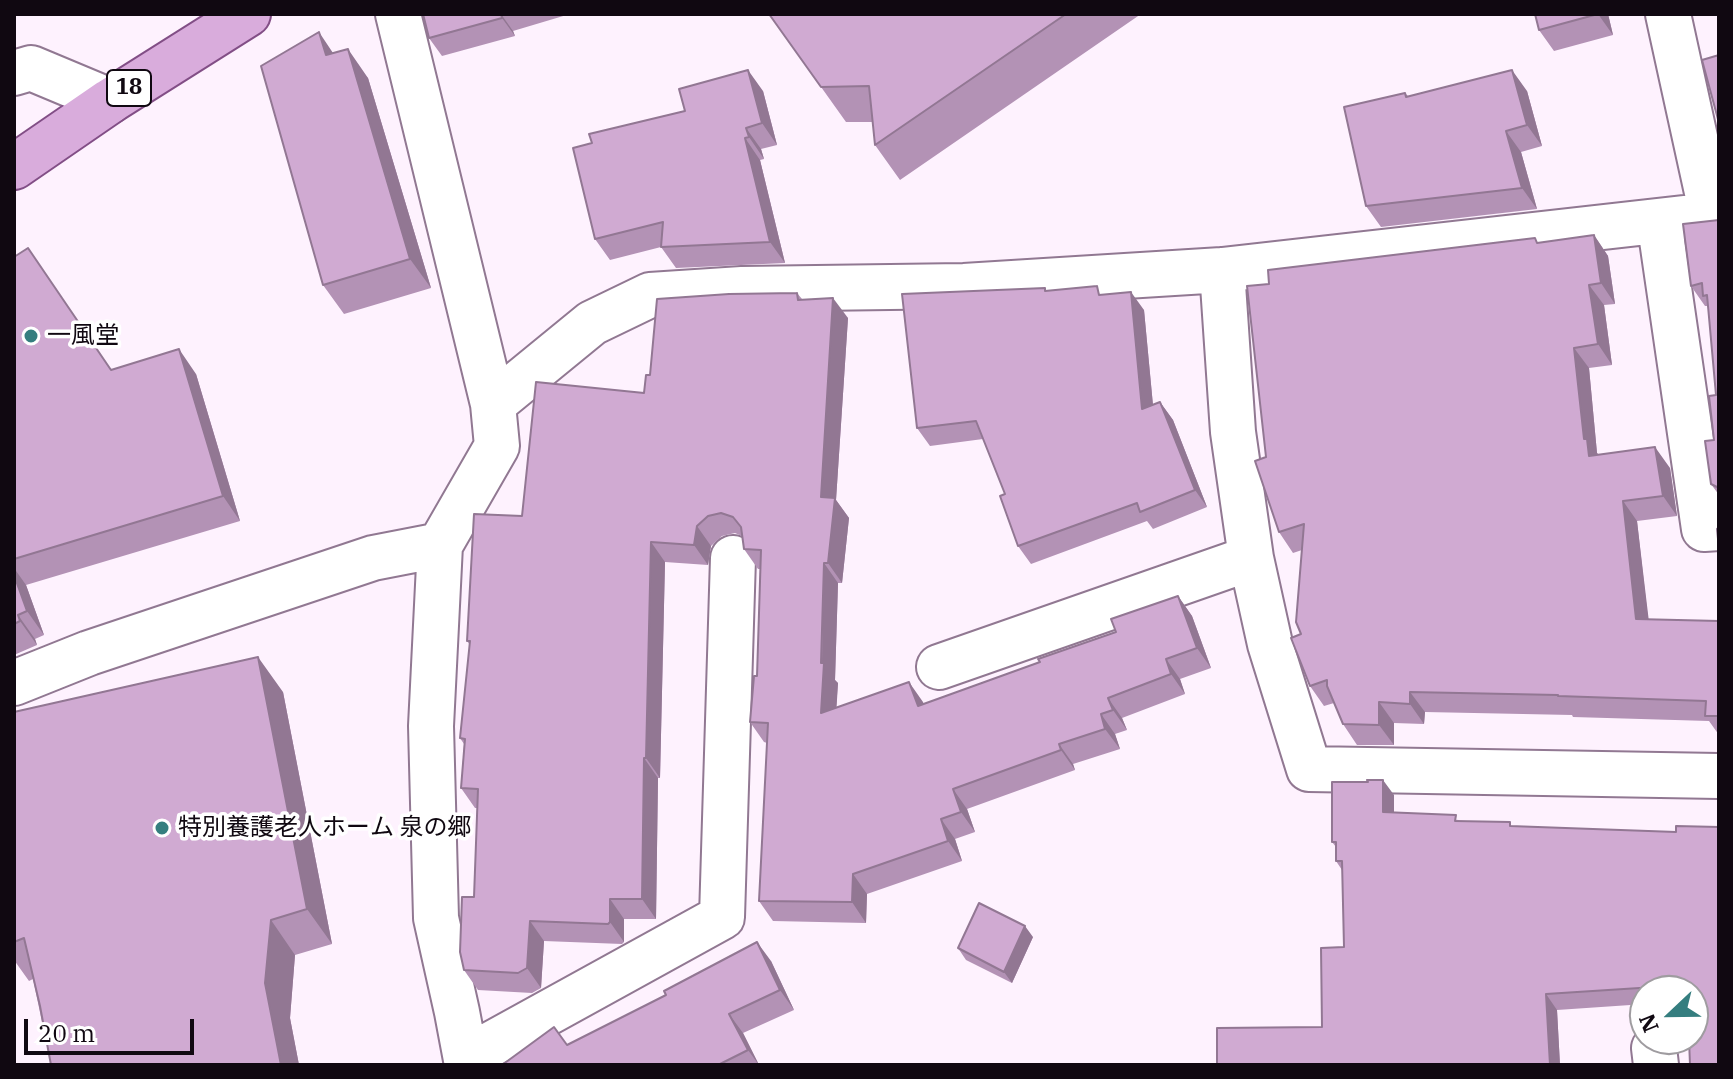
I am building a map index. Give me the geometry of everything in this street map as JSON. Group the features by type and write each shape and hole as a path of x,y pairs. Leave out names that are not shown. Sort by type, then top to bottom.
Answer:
{"main road":[{"name":"18","path":"14,167 110,101 248,14"}],"street":[{"path":"398,14 493,404 497,446 440,545 431,726 436,918 466,1062 722,917 733,558"},
{"path":"493,404 592,323 650,295 742,289 964,286 1222,270 1716,214 1668,14"},
{"path":"14,73 31,68 110,101"},
{"path":"1662,222 1662,240 1704,529 1719,528"},
{"path":"1222,270 1233,432 1251,558 1270,644 1309,769 1719,776"},
{"path":"14,683 89,653 373,558 440,545"},
{"path":"939,667 1251,558"}],"building":[{"path":"423,14 501,14 502,18 429,38"},
{"path":"769,14 1066,14 875,145 869,86 821,87"},
{"path":"1535,14 1598,14 1539,30"},
{"path":"319,32 326,55 348,49 410,259 323,285 261,66"},
{"path":"1719,55 1719,123 1702,60"},
{"path":"748,70 762,123 746,128 749,137 745,138 770,242 661,247 663,222 595,239 573,148 592,143 589,134 685,111 679,89"},
{"path":"1512,70 1527,125 1506,131 1522,188 1366,206 1344,107 1405,93 1406,97"},
{"path":"1719,220 1719,488 1711,484 1705,441 1714,440 1709,396 1716,395 1707,295 1703,296 1702,283 1691,286 1683,224"},
{"path":"1594,235 1601,283 1589,285 1598,344 1574,348 1584,439 1587,439 1589,456 1655,447 1663,496 1623,501 1636,619 1719,621 1719,716 1705,716 1706,701 1410,692 1410,704 1379,702 1379,725 1343,724 1327,680 1310,686 1291,638 1301,634 1296,622 1304,524 1279,532 1255,461 1266,457 1247,286 1269,284 1268,270 1535,238 1537,243"},
{"path":"28,248 111,370 179,349 223,496 14,559 14,257"},
{"path":"1097,286 1099,295 1131,292 1142,409 1160,402 1195,490 1140,512 1137,503 1018,546 1000,496 1005,494 976,421 917,428 902,294 1045,288 1045,291"},
{"path":"797,293 798,300 833,298 821,497 835,498 828,563 824,563 821,713 909,682 918,706 1116,632 1111,619 1178,596 1197,648 1166,659 1171,674 1108,698 1113,710 1101,714 1105,729 1059,744 1061,750 953,789 961,812 941,819 948,841 853,874 852,902 759,901 768,723 750,722 754,676 757,676 761,550 744,549 741,527 733,517 721,513 708,516 697,526 694,545 651,542 642,899 610,899 608,924 530,921 527,968 518,973 464,970 460,952 462,897 474,897 478,789 461,788 465,739 460,738 470,641 467,641 474,514 522,516 536,382 644,393 646,375 650,375 657,299"},
{"path":"14,575 27,611 18,615 20,621 14,624"},
{"name":"特別養護老人ホーム 泉の郷","path":"258,657 307,909 271,920 265,983 281,1065 51,1065 24,938 14,942 14,712"},
{"path":"1383,780 1383,812 1456,815 1455,821 1510,822 1510,826 1676,832 1676,826 1719,827 1719,1065 1690,1065 1690,1055 1709,1055 1709,975 1629,975 1629,989 1546,994 1550,1065 1217,1065 1217,1028 1322,1027 1321,948 1344,947 1342,861 1336,861 1336,842 1332,842 1332,782"},
{"path":"979,903 1025,926 1004,972 958,948"},
{"path":"757,942 780,990 729,1014 748,1050 718,1065 502,1065 554,1027 567,1045 666,995 664,991"}],"place":[{"name":"一風堂","path":"31,336"},
{"name":"特別養護老人ホーム 泉の郷","path":"162,828"}]}
